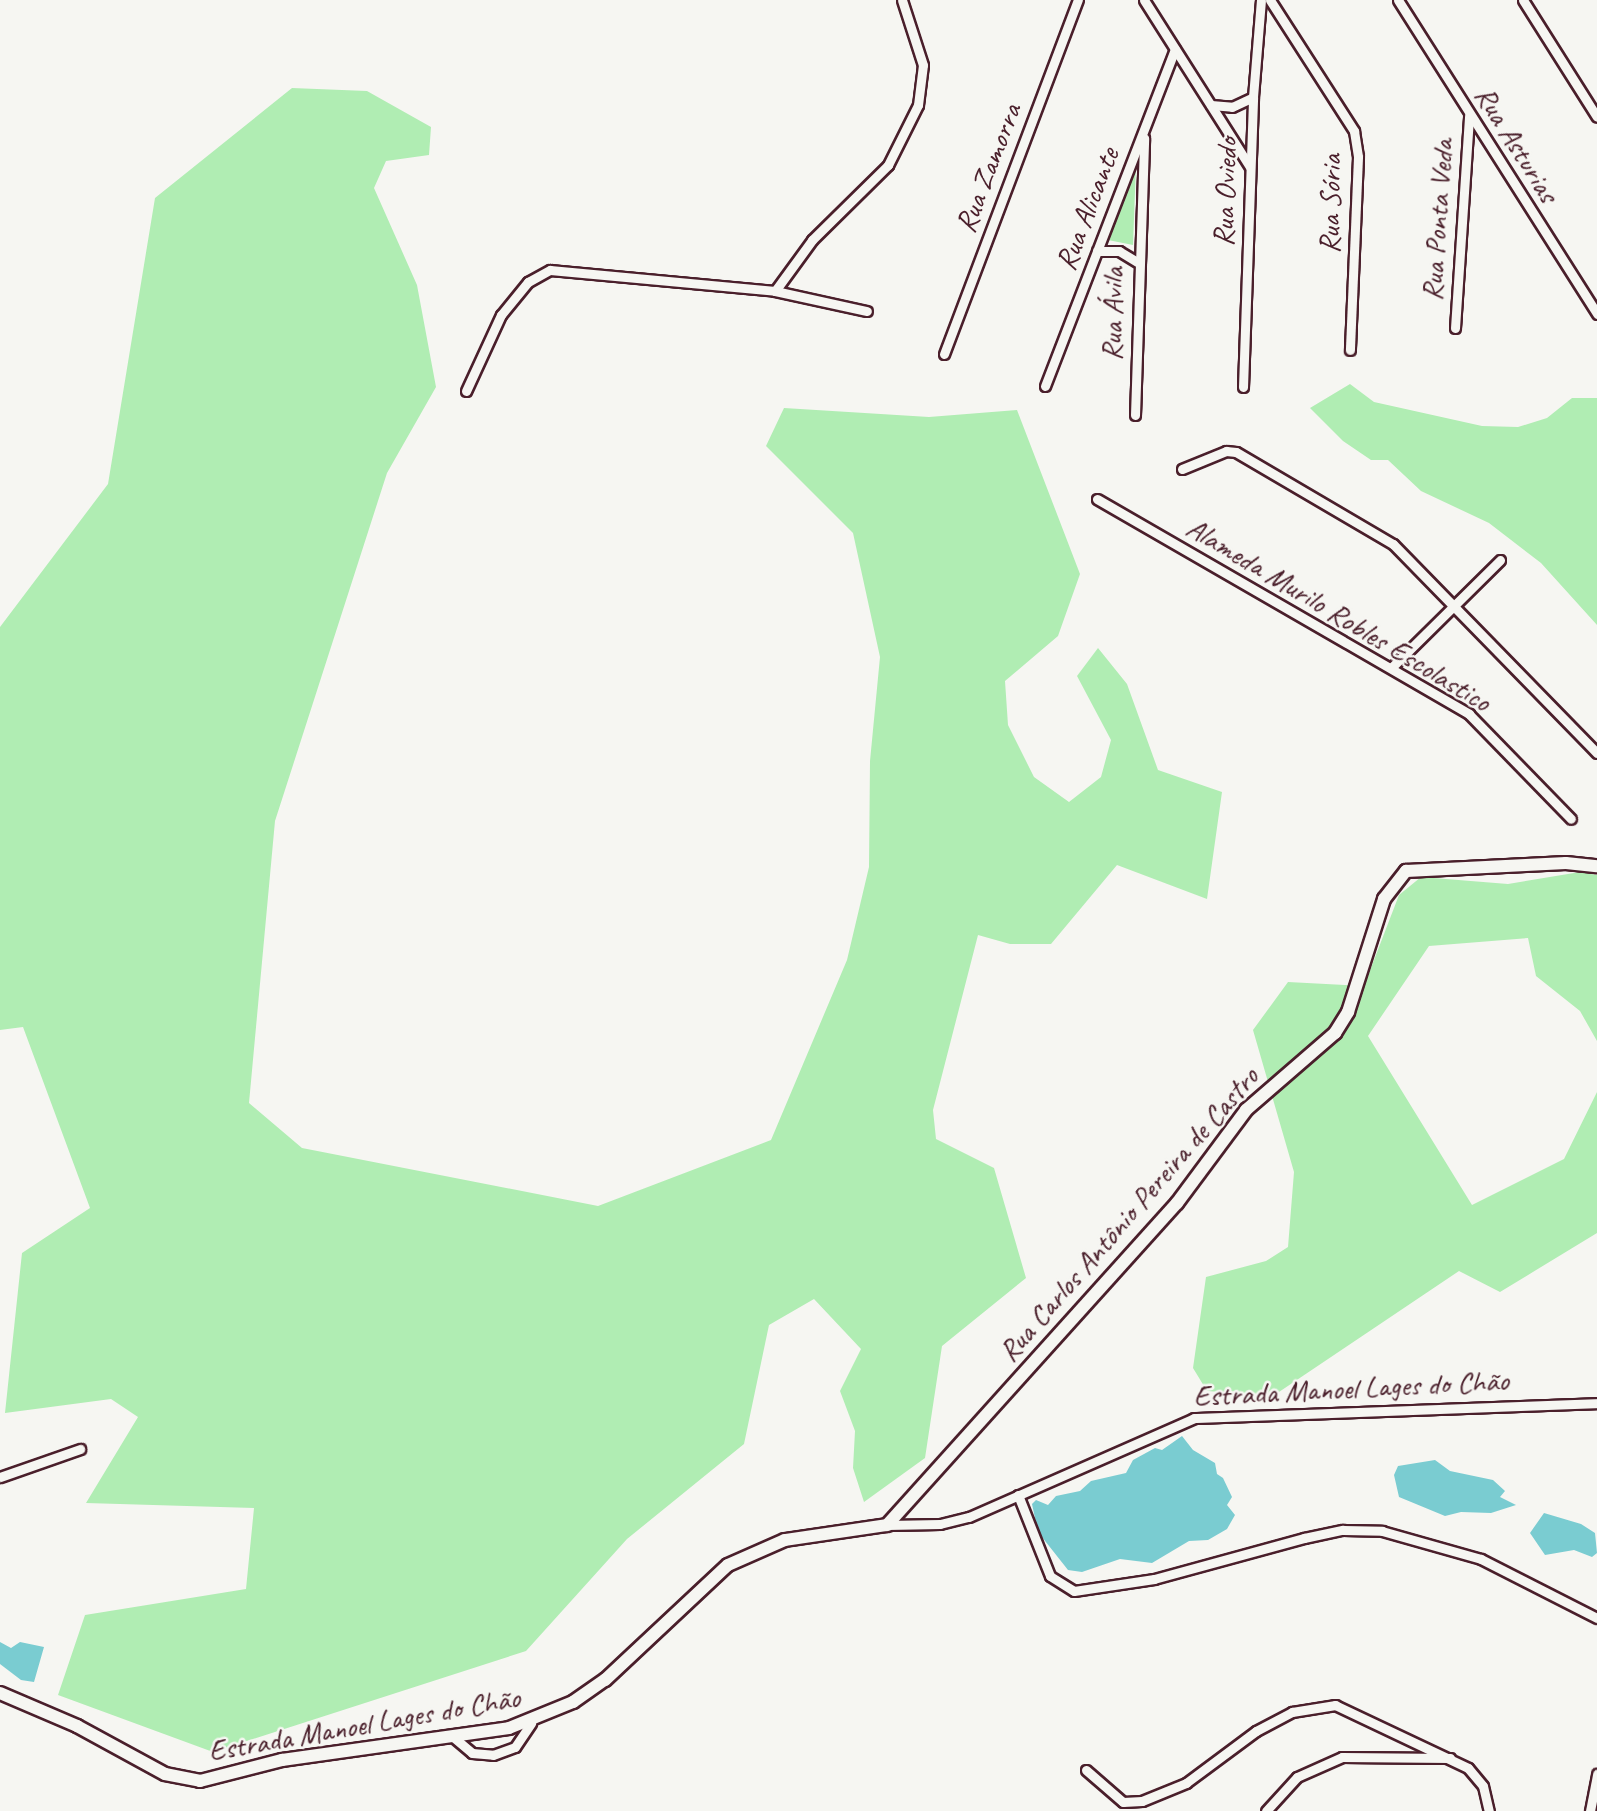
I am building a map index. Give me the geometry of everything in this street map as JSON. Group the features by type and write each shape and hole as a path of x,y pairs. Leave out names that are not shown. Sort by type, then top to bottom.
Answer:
{"street":[{"path":"775,292 813,240 888,165 918,105 923,65 902,0"},
{"name":"Rua Zamorra","path":"944,354 1078,0"},
{"path":"1144,0 1250,167"},
{"name":"Rua Oviedo","path":"1243,387 1253,96 1261,0"},
{"name":"Rua Sória","path":"1270,0 1354,131 1358,157 1350,350"},
{"name":"Rua Asturias","path":"1398,0 1597,314"},
{"path":"1523,0 1597,117"},
{"name":"Rua Alicante","path":"1045,386 1175,49"},
{"path":"1210,105 1233,107 1253,96"},
{"name":"Rua Ponta Veda","path":"1455,328 1469,115"},
{"name":"Rua Ávila","path":"1135,415 1137,262 1144,129"},
{"path":"1097,251 1119,251 1137,262"},
{"path":"466,391 501,315 528,282 550,270 775,292 867,311"},
{"name":"Alameda Murilo Robles Escolastico","path":"1182,469 1226,451 1236,452 1393,544 1597,753"},
{"name":"Alameda Murilo Robles Escolastico","path":"1097,499 1392,667 1479,722 1572,819"},
{"path":"1392,667 1455,608 1500,560"},
{"name":"Rua Carlos Antônio Pereira de Castro","path":"887,1525 1177,1203 1246,1111 1335,1033 1348,1012 1393,883 1406,871 1422,867 1597,866"},
{"name":"Estrada Manoel Lages do Chão","path":"0,1693 181,1780 200,1781 282,1760 531,1723 605,1680 719,1573 748,1554 785,1540 887,1525 940,1524 1018,1495 1194,1418 1597,1403"},
{"path":"0,1477 80,1450"},
{"path":"1018,1495 1050,1576 1074,1591 1154,1579 1343,1530 1382,1531 1481,1559 1597,1618"},
{"path":"1086,1770 1123,1802 1142,1801 1186,1783 1256,1731 1292,1712 1335,1705 1452,1758 1477,1778 1489,1811"},
{"path":"452,1736 472,1753 493,1755 515,1746 531,1723"},
{"path":"1266,1811 1297,1777 1342,1757 1452,1758"},
{"path":"1590,1811 1597,1774"}],"green space":[{"path":"292,88 367,91 431,127 429,155 386,161 374,188 417,285 436,387 387,473 275,821 249,1103 302,1148 598,1206 771,1140 847,960 869,867 870,761 880,657 853,533 766,446 784,408 929,417 1017,410 1080,574 1058,636 1005,681 1008,725 1034,777 1069,802 1101,777 1111,740 1077,676 1098,648 1127,684 1158,770 1222,792 1207,899 1117,865 1051,944 1010,944 978,935 933,1110 936,1139 994,1168 1026,1278 942,1346 925,1458 864,1502 853,1468 855,1431 840,1391 861,1349 814,1299 769,1325 744,1444 627,1539 526,1651 213,1752 58,1695 85,1615 246,1589 254,1508 86,1503 138,1417 111,1399 5,1413 22,1253 90,1208 23,1027 0,1030 0,627 108,484 155,198"},
{"path":"1136,165 1133,245 1108,240"},
{"path":"1350,384 1374,402 1482,426 1518,427 1547,418 1572,398 1597,398 1597,625 1541,563 1489,523 1421,491 1388,460 1371,460 1343,441 1310,408"},
{"path":"1580,872 1597,875 1597,1041 1580,1011 1536,976 1528,938 1429,946 1368,1036 1472,1205 1564,1159 1597,1092 1597,1233 1500,1292 1459,1271 1273,1396 1207,1391 1193,1368 1206,1277 1266,1261 1288,1247 1294,1172 1253,1030 1288,982 1364,986 1399,895 1421,877 1508,884"}],"water":[{"path":"1182,1436 1193,1450 1215,1463 1217,1474 1223,1478 1232,1497 1227,1505 1235,1515 1227,1529 1208,1540 1189,1541 1152,1563 1120,1559 1082,1572 1068,1570 1038,1532 1032,1504 1036,1500 1048,1505 1056,1496 1080,1491 1091,1481 1126,1473 1133,1460 1155,1448 1162,1450"},
{"path":"1435,1460 1450,1471 1493,1480 1505,1491 1500,1497 1516,1505 1491,1513 1461,1512 1445,1516 1399,1497 1394,1475 1398,1466"},
{"path":"1544,1513 1581,1524 1595,1533 1597,1553 1592,1557 1574,1550 1545,1555 1530,1533"},
{"path":"0,1642 11,1648 20,1642 44,1647 34,1682 21,1680 0,1664"}]}
